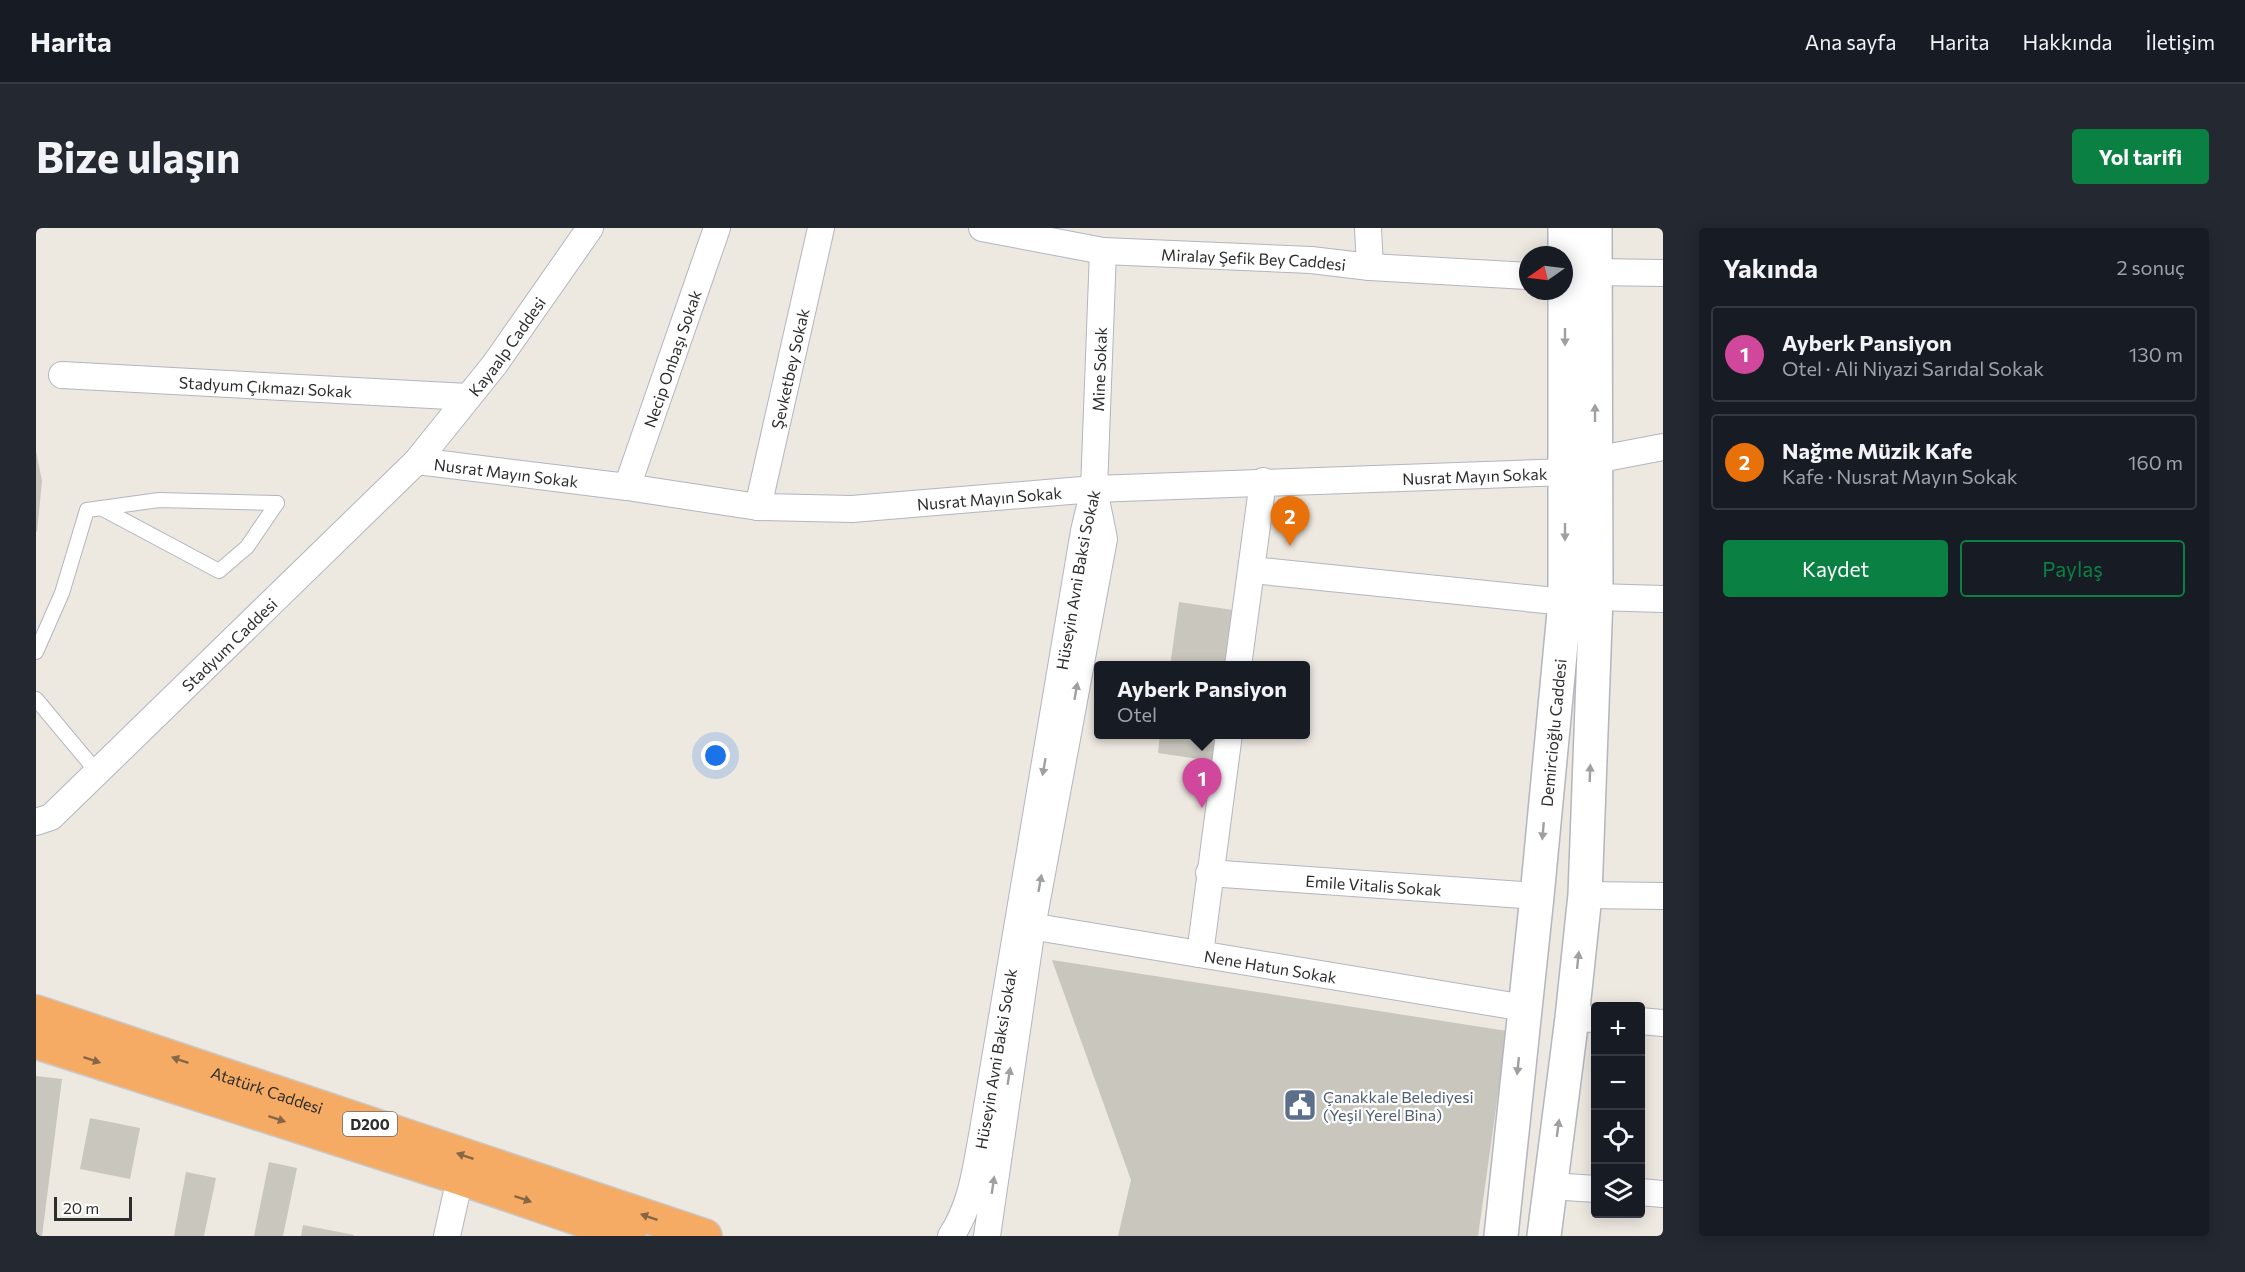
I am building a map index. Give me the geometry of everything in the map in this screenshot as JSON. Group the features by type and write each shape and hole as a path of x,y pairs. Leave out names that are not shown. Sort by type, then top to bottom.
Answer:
{"highway":[{"name":"Atatürk Caddesi","path":"36,1012 705,1236"},
{"name":"Atatürk Caddesi","path":"36,1042 460,1178 629,1236"}],"main road":[{"name":"Demircioğlu Caddesi","path":"1544,1236 1550,1186 1584,1018 1585,895 1580,466 1574,276 1565,228"},
{"name":"Demircioğlu Caddesi","path":"1574,276 1595,228"},
{"name":"Demircioğlu Caddesi","path":"1500,1236 1537,896 1580,600"}],"street":[{"name":"Kayaalp Caddesi","path":"417,461 495,364 590,228"},
{"name":"Necip Onbaşı Sokak","path":"627,488 717,228"},
{"name":"Şevketbey Sokak","path":"758,507 820,228"},
{"name":"Miralay Şefik Bey Caddesi","path":"982,228 1103,250 1311,260 1370,267 1519,275"},
{"path":"1368,228 1370,267"},
{"name":"Mine Sokak","path":"1094,489 1103,250"},
{"path":"1574,276 1663,273"},
{"name":"Stadyum Çıkmazı Sokak","path":"62,375 468,398"},
{"name":"Nusrat Mayın Sokak","path":"417,461 758,507 852,509 1094,489 1580,466 1663,447"},
{"name":"Stadyum Caddesi","path":"41,825 417,461"},
{"path":"1239,661 1263,481"},
{"name":"Hüseyin Avni Baksi Sokak","path":"951,1236 980,1221 1025,926 1104,539 1094,489"},
{"path":"1252,570 1580,600 1663,599"},
{"path":"1200,954 1228,739"},
{"name":"Emile Vitalis Sokak","path":"1209,873 1537,896"},
{"path":"1585,895 1663,896"},
{"name":"Nene Hatun Sokak","path":"1025,926 1525,1008"},
{"path":"1645,1022 1663,1023"},
{"path":"450,1226 460,1178"},
{"path":"1550,1186 1591,1189"},
{"path":"1645,1192 1663,1194"}],"lane":[{"path":"36,652 62,593 87,510 101,508 159,500 277,503 247,547 219,571 101,508"},
{"path":"36,699 97,772"}],"building":[{"path":"36,451 42,481 37,532 36,531"},
{"path":"1179,602 1233,610 1226,661 1171,661"},
{"path":"1159,739 1214,739 1212,761 1158,753"},
{"name":"Çanakkale Belediyesi (Yeşil Yerel Bina)","path":"1052,960 1507,1031 1478,1236 1118,1236 1131,1180"},
{"path":"36,1076 62,1079 42,1236 36,1236"},
{"path":"90,1118 140,1128 130,1179 80,1169"},
{"path":"269,1162 297,1168 283,1236 254,1236"},
{"path":"186,1172 216,1178 204,1236 174,1236"},
{"path":"303,1225 354,1235 354,1236 301,1236"}],"place":[{"name":"Nağme Müzik Kafe","path":"1290,546"},
{"name":"Ayberk Pansiyon","path":"1202,808"},
{"name":"Çanakkale Belediyesi (Yeşil Yerel Bina)","path":"1300,1105"}]}
